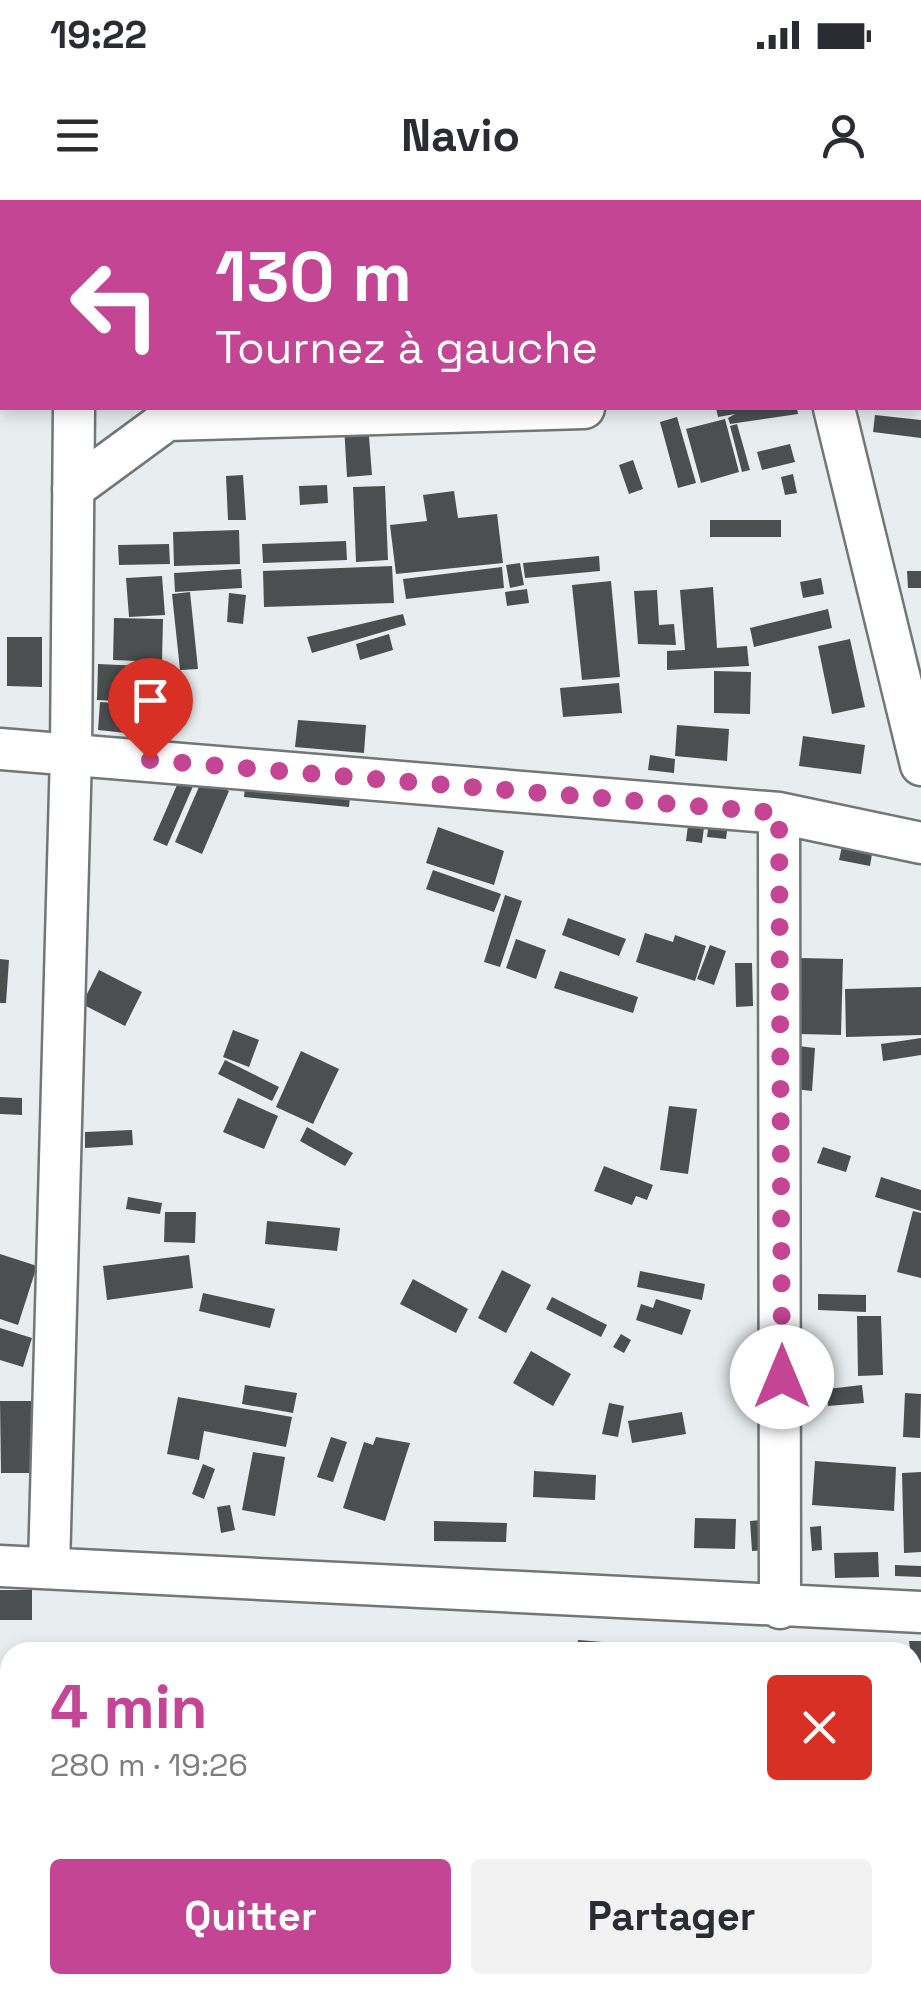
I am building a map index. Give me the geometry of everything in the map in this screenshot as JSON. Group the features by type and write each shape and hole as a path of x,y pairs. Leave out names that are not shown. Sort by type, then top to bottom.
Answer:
{"street":[{"path":"49,1567 71,753 74,410"},
{"path":"73,489 161,414 443,410"},
{"path":"834,410 921,766"},
{"path":"0,749 779,813 921,843"},
{"path":"779,813 780,1608"},
{"path":"0,1566 780,1608 921,1612"}],"building":[{"path":"716,410 797,410 798,414 730,424 728,418 735,414 718,417"},
{"path":"875,415 921,420 921,438 873,432"},
{"path":"677,417 696,483 678,488 660,422"},
{"path":"725,419 739,472 701,483 686,429"},
{"path":"368,424 372,475 347,477 344,426"},
{"path":"737,424 750,470 742,472 730,426"},
{"path":"790,444 795,462 762,470 757,452"},
{"path":"633,460 643,489 629,494 619,465"},
{"path":"793,474 797,493 785,495 781,477"},
{"path":"243,475 246,520 228,520 226,476"},
{"path":"327,485 328,503 300,505 299,486"},
{"path":"385,486 388,560 356,562 353,487"},
{"path":"454,491 458,518 497,514 503,563 396,574 390,525 427,521 423,495"},
{"path":"710,520 781,520 781,537 710,537"},
{"path":"239,530 240,564 174,566 173,532"},
{"path":"346,541 347,560 263,563 262,544"},
{"path":"169,544 170,564 119,565 118,545"},
{"path":"599,556 600,571 525,578 523,563"},
{"path":"520,563 524,585 510,588 506,565"},
{"path":"392,566 394,603 264,607 263,571"},
{"path":"502,567 504,588 406,599 403,579"},
{"path":"241,569 242,588 175,592 174,573"},
{"path":"907,571 921,571 921,588 908,588"},
{"path":"162,576 165,615 129,617 126,578"},
{"path":"821,578 824,594 803,598 800,582"},
{"path":"611,581 620,677 582,680 572,585"},
{"path":"713,587 717,648 747,646 749,666 667,670 667,651 685,650 680,590"},
{"path":"527,589 529,603 507,606 505,592"},
{"path":"657,590 659,625 674,624 676,645 638,644 634,591"},
{"path":"190,592 198,669 180,670 172,594"},
{"path":"229,593 246,595 243,624 227,622"},
{"path":"828,609 832,628 754,647 750,628"},
{"path":"403,614 406,625 312,653 307,637"},
{"path":"114,618 163,619 162,662 113,660"},
{"path":"389,634 393,650 360,660 356,644"},
{"path":"7,637 42,637 42,687 7,686"},
{"path":"850,639 865,707 832,714 818,646"},
{"path":"98,664 163,667 161,703 97,700"},
{"path":"714,671 751,672 750,714 714,713"},
{"path":"619,683 622,713 563,717 560,688"},
{"path":"100,702 148,706 145,735 98,730"},
{"path":"298,720 366,725 364,753 295,747"},
{"path":"677,725 729,729 727,761 675,756"},
{"path":"803,736 865,745 861,774 799,766"},
{"path":"650,755 675,759 674,773 648,770"},
{"path":"246,777 351,787 349,807 244,797"},
{"path":"180,778 194,784 167,846 153,840"},
{"path":"202,780 229,791 202,854 175,842"},
{"path":"689,818 705,820 702,843 686,841"},
{"path":"709,822 728,824 726,839 707,837"},
{"path":"438,827 504,851 494,885 426,863"},
{"path":"844,837 874,842 870,866 839,860"},
{"path":"433,870 501,894 494,912 426,889"},
{"path":"505,895 522,901 500,967 484,962"},
{"path":"568,918 626,939 619,956 562,935"},
{"path":"645,933 673,942 675,935 706,946 695,981 636,962"},
{"path":"516,939 546,950 536,979 506,968"},
{"path":"710,945 726,951 714,985 697,979"},
{"path":"801,958 843,959 841,1035 799,1034"},
{"path":"0,959 9,960 6,1003 0,1003"},
{"path":"735,963 752,963 753,1006 736,1007"},
{"path":"99,970 142,992 125,1026 82,1004"},
{"path":"560,971 638,997 633,1013 554,988"},
{"path":"921,987 921,1035 846,1037 845,989"},
{"path":"233,1030 259,1040 249,1067 223,1057"},
{"path":"921,1038 921,1055 883,1061 881,1044"},
{"path":"798,1046 815,1048 812,1091 795,1089"},
{"path":"301,1051 339,1069 313,1124 276,1107"},
{"path":"225,1060 279,1087 272,1101 218,1074"},
{"path":"0,1097 22,1098 22,1115 0,1114"},
{"path":"238,1098 278,1116 264,1149 223,1132"},
{"path":"669,1106 697,1109 688,1174 660,1170"},
{"path":"307,1127 353,1153 345,1166 300,1141"},
{"path":"132,1130 133,1145 85,1148 85,1132"},
{"path":"823,1147 851,1156 846,1172 817,1163"},
{"path":"604,1166 653,1185 647,1200 636,1196 632,1205 594,1191"},
{"path":"881,1177 921,1190 921,1211 875,1197"},
{"path":"128,1197 162,1203 160,1214 126,1209"},
{"path":"913,1211 921,1213 921,1278 897,1272"},
{"path":"165,1212 196,1212 195,1243 164,1242"},
{"path":"267,1221 340,1228 337,1251 265,1244"},
{"path":"0,1254 37,1266 18,1325 0,1319"},
{"path":"189,1255 193,1288 107,1300 103,1266"},
{"path":"502,1270 531,1285 506,1333 478,1318"},
{"path":"640,1271 705,1284 702,1300 637,1287"},
{"path":"413,1279 468,1309 456,1333 400,1304"},
{"path":"203,1293 275,1309 270,1328 199,1311"},
{"path":"818,1294 866,1295 866,1312 818,1310"},
{"path":"552,1297 607,1325 601,1337 546,1309"},
{"path":"656,1299 691,1310 682,1335 636,1320 641,1304 653,1308"},
{"path":"857,1316 881,1316 883,1375 858,1376"},
{"path":"0,1328 32,1338 23,1367 0,1360"},
{"path":"621,1334 631,1340 624,1353 613,1347"},
{"path":"531,1351 571,1374 553,1406 513,1383"},
{"path":"245,1385 297,1393 293,1413 242,1404"},
{"path":"862,1385 864,1403 828,1406 827,1389"},
{"path":"905,1393 921,1394 920,1438 903,1437"},
{"path":"178,1397 292,1417 286,1447 204,1431 199,1460 167,1454"},
{"path":"0,1401 34,1401 36,1473 1,1473"},
{"path":"609,1403 624,1406 618,1437 602,1434"},
{"path":"682,1412 686,1434 632,1443 628,1421"},
{"path":"331,1437 347,1442 333,1482 317,1477"},
{"path":"376,1437 410,1443 385,1521 343,1508 364,1442 373,1445"},
{"path":"253,1452 285,1457 275,1516 242,1510"},
{"path":"815,1461 896,1467 894,1511 812,1505"},
{"path":"203,1464 215,1469 204,1499 192,1494"},
{"path":"534,1471 596,1475 595,1500 533,1497"},
{"path":"921,1472 921,1552 904,1553 902,1473"},
{"path":"230,1505 235,1530 221,1533 217,1507"},
{"path":"695,1518 736,1519 735,1549 694,1548"},
{"path":"762,1520 766,1550 752,1551 750,1521"},
{"path":"434,1521 507,1523 506,1542 434,1541"},
{"path":"821,1526 822,1550 812,1551 810,1527"},
{"path":"878,1552 879,1577 835,1578 834,1553"},
{"path":"895,1565 921,1566 921,1577 895,1576"},
{"path":"0,1590 32,1590 32,1620 0,1620"}],"route":[{"path":"150,760 779,813 782,1377"}]}
